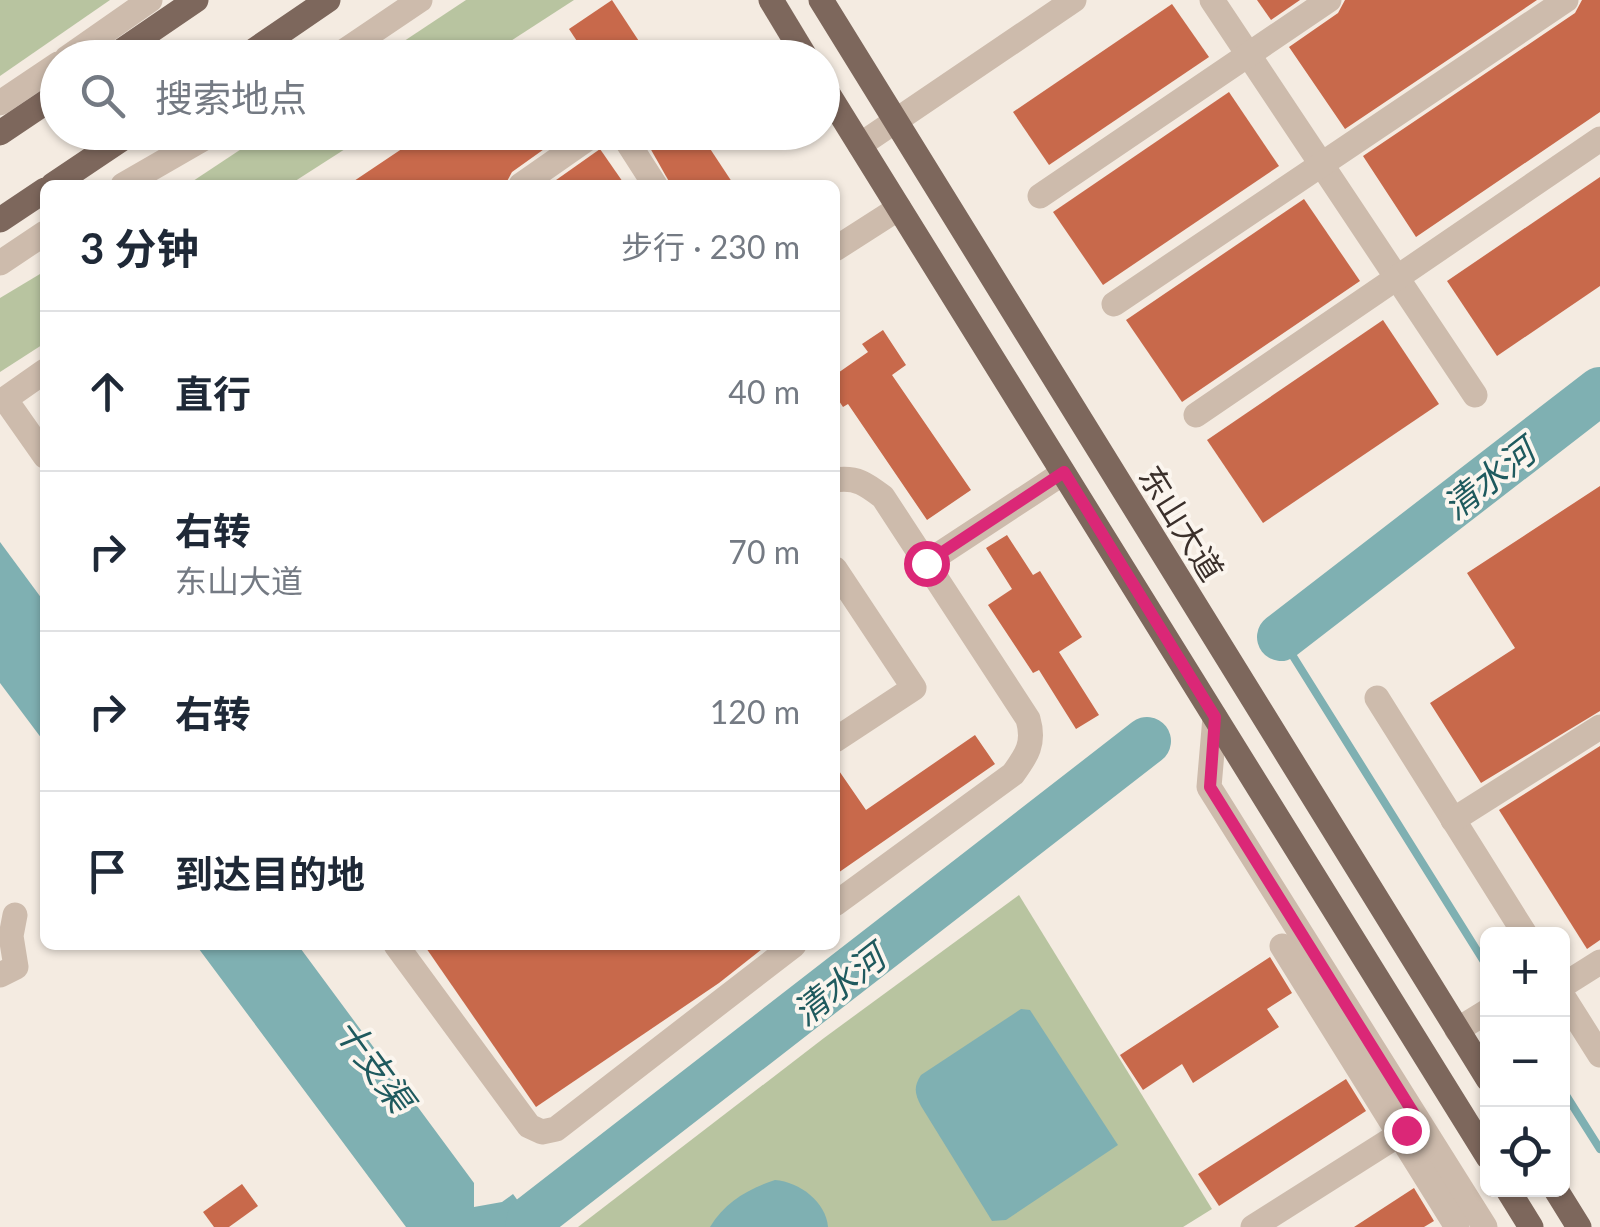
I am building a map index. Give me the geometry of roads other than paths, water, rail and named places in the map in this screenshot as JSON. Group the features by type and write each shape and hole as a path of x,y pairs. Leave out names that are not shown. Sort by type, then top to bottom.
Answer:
{"main road":[{"path":"137,40 196,0"},
{"path":"270,40 328,0"},
{"path":"771,0 795,40"},
{"name":"东山大道","path":"821,0 1457,1030 1480,1050"},
{"path":"0,133 40,106"},
{"path":"840,113 1480,1144"},
{"path":"60,180 105,150"},
{"path":"0,220 40,193"},
{"path":"1512,1197 1531,1227"},
{"path":"1560,1197 1579,1227"}],"lane":[{"path":"92,40 150,0"},
{"path":"361,40 420,0"},
{"path":"860,145 1074,0"},
{"path":"1212,0 1475,395"},
{"path":"1040,196 1328,0"},
{"path":"1114,304 1566,0"},
{"path":"0,103 40,76"},
{"path":"1196,415 1600,139"},
{"path":"132,180 183,150"},
{"path":"528,180 571,150"},
{"path":"632,150 652,180"},
{"path":"840,246 899,208"},
{"path":"0,262 40,236"},
{"path":"40,374 5,398 40,449"},
{"path":"926,563 1064,472"},
{"path":"840,479 864,482 882,497 1028,719 1032,734 1030,750 1013,774 840,900"},
{"path":"840,577 914,688 840,737"},
{"path":"1376,698 1520,927"},
{"path":"1215,717 1210,787 1409,1128 1457,1227"},
{"path":"1453,820 1600,727"},
{"path":"0,975 16,967 11,936 15,914"},
{"path":"1282,946 1409,1128 1485,1227"},
{"path":"400,950 529,1126 542,1132 556,1129 788,950"},
{"path":"1570,988 1600,962"},
{"path":"1570,1006 1600,1055"},
{"path":"1457,1030 1480,1015"},
{"path":"1253,1227 1409,1128"}],"water":[{"path":"0,542 40,596 40,736 0,683"},
{"name":"十支渠","path":"200,950 302,950 474,1183 474,1207 502,1202 513,1194 537,1227 406,1227"},
{"path":"1021,1009 1030,1010 1118,1145 1006,1220 992,1221 921,1106 916,1087 921,1075"},
{"path":"775,1180 810,1195 822,1209 828,1227 710,1227 738,1198"}],"waterway":[{"name":"清水河","path":"1281,637 1600,391"},
{"path":"1281,637 1480,955"},
{"name":"清水河","path":"529,1227 531,1219 1147,741"},
{"path":"1570,1102 1600,1149"}]}
